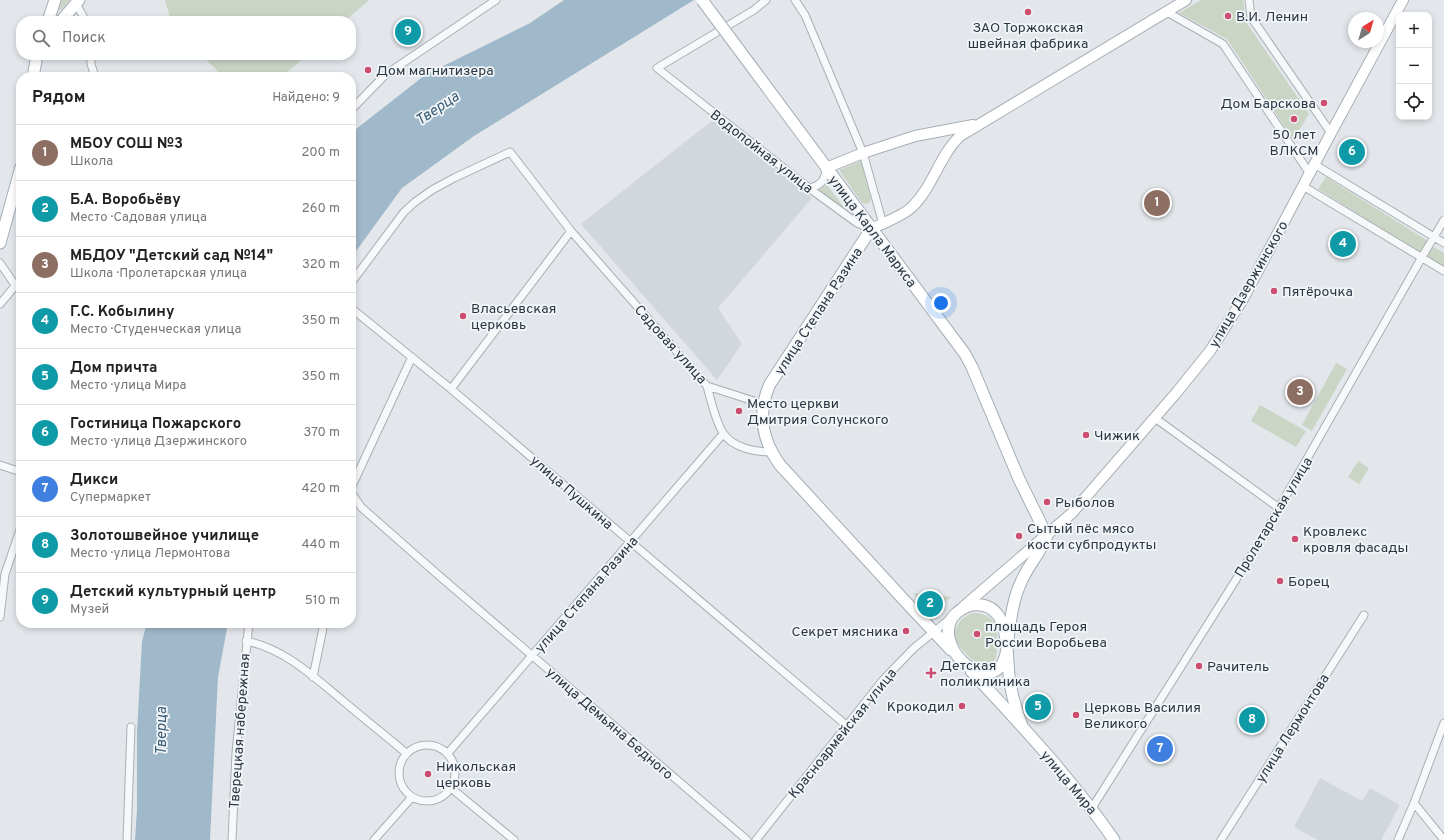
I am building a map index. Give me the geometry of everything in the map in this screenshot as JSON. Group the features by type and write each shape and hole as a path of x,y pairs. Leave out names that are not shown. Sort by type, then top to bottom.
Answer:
{"main road":[{"path":"49,16 54,0"},
{"name":"улица Карла Маркса","path":"702,0 968,358 1020,479 1047,536"},
{"path":"872,229 912,208 927,190 947,150 960,136 1186,0"},
{"name":"улица Дзержинского","path":"959,611 1072,513 1202,362 1224,331 1243,299 1403,0"},
{"path":"65,16 77,2"},
{"path":"33,72 36,60"},
{"path":"826,168 864,153 915,136 979,124"},
{"path":"0,243 16,185"},
{"name":"улица Степана Разина","path":"763,404 767,390 774,378 872,229"},
{"path":"763,404 763,425 766,439 771,452 785,471 960,659 980,673 990,673 996,671 1002,665 1006,655 1013,606 1019,587 1025,573 1045,543 1047,536"},
{"path":"960,659 951,644 948,633 951,621 959,611 970,606 979,605 987,607 994,612 1003,623 1007,647"},
{"name":"улица Мира","path":"1007,647 1010,683 1015,706 1022,726"},
{"name":"улица Мира","path":"960,659 1022,726 1092,808 1114,840"}],"street":[{"path":"356,105 386,75 496,0"},
{"name":"Водопойная улица","path":"766,0 754,10 657,68 810,188 857,223 872,229"},
{"name":"улица Карла Маркса","path":"795,0 805,15 864,153 883,224"},
{"path":"1249,0 1251,17 1331,133"},
{"path":"77,2 83,16"},
{"path":"1167,12 1223,44 1310,174"},
{"path":"91,60 93,72"},
{"name":"Садовая улица","path":"356,276 404,212 415,202 432,190 454,178 510,152 571,231 707,386 763,404"},
{"path":"1314,164 1444,243"},
{"path":"810,188 822,182 825,176 826,168"},
{"path":"1303,186 1444,271"},
{"name":"Пролетарская улица","path":"1092,808 1254,550 1444,220"},
{"path":"451,389 571,231"},
{"path":"0,263 15,285 0,304"},
{"name":"улица Пушкина","path":"356,312 451,389 846,725"},
{"path":"356,477 412,357"},
{"path":"707,386 714,411 723,434 735,444 748,449 759,452 771,452"},
{"path":"1155,418 1279,508"},
{"name":"улица Степана Разина","path":"448,753 723,434"},
{"path":"0,465 16,470"},
{"name":"улица Демьяна Бедного","path":"356,500 361,507 436,573 747,840"},
{"path":"0,617 3,574 16,540"},
{"name":"Красноармейская улица","path":"756,840 883,680 912,650 933,631 959,611"},
{"name":"улица Лермонтова","path":"1221,840 1364,615"},
{"name":"Тверецкая набережная","path":"232,840 236,753 248,628"},
{"path":"313,677 323,628"},
{"path":"246,641 260,643 276,650 313,677 406,753"},
{"path":"1398,840 1414,803 1444,723"},
{"path":"127,840 131,727"},
{"path":"427,744 442,748 448,753 455,766 454,781 446,794 434,801 426,801 412,797 405,792 398,776 401,760 406,753 419,745 427,744"},
{"path":"451,788 514,840"},
{"path":"374,840 412,797"},
{"path":"1414,803 1444,840"}],"shaded area":[{"path":"714,119 812,198 718,308 742,344 717,380 581,224"},
{"path":"1320,778 1362,801 1370,788 1400,805 1381,840 1318,840 1294,827"}],"green space":[{"path":"60,0 70,0 61,10 58,10 57,8"},
{"path":"165,0 369,0 351,16 170,16"},
{"path":"1201,0 1243,0 1246,22 1309,114 1293,140 1227,39 1179,13"},
{"path":"206,60 301,60 288,72 219,72"},
{"path":"861,161 871,200 868,204 862,203 839,170"},
{"path":"1326,177 1428,241 1420,253 1318,189"},
{"path":"827,185 848,213 819,190"},
{"path":"1432,246 1444,253 1444,268 1425,257"},
{"path":"1336,363 1347,369 1312,431 1302,425"},
{"path":"1260,405 1306,431 1296,447 1251,421"},
{"path":"1358,461 1369,468 1359,484 1348,477"},
{"path":"913,593 952,597 935,608 925,606"},
{"path":"973,613 987,616 994,623 996,628 996,656 991,665 983,666 973,661 956,641 955,632 958,624 965,617"}],"water":[{"name":"Тверца","path":"564,0 694,0 474,136 402,188 356,251 356,129 425,75 530,23"},
{"name":"Тверца","path":"146,628 227,628 218,677 210,840 135,840 137,810 137,732 142,641"}],"place":[{"name":"ЗАО Торжокская швейная фабрика","path":"1028,12"},
{"name":"В.И. Ленин","path":"1228,16"},
{"name":"Детский культурный центр","path":"408,32"},
{"name":"Дом магнитизера","path":"368,70"},
{"name":"Дом Барскова","path":"1324,103"},
{"name":"50 лет ВЛКСМ","path":"1294,119"},
{"name":"Гостиница Пожарского","path":"1352,152"},
{"name":"МБОУ СОШ №3","path":"1157,203"},
{"name":"Г.С. Кобылину","path":"1343,244"},
{"name":"Пятёрочка","path":"1274,291"},
{"name":"Власьевская церковь","path":"463,316"},
{"name":"МБДОУ \"Детский сад №14\"","path":"1300,392"},
{"name":"Место церкви Дмитрия Солунского","path":"739,411"},
{"name":"Чижик","path":"1086,435"},
{"name":"Рыболов","path":"1047,502"},
{"name":"Сытый пёс мясо кости субпродукты","path":"1019,536"},
{"name":"Кровлекс кровля фасады","path":"1295,539"},
{"name":"Борец","path":"1280,581"},
{"name":"Б.А. Воробьёву","path":"930,604"},
{"name":"Секрет мясника","path":"906,631"},
{"name":"площадь Героя России Воробьева","path":"977,634"},
{"name":"Рачитель","path":"1199,666"},
{"name":"Детская поликлиника","path":"931,673"},
{"name":"Крокодил","path":"962,706"},
{"name":"Дом причта","path":"1038,707"},
{"name":"Церковь Василия Великого","path":"1076,715"},
{"name":"Золотошвейное училище","path":"1252,720"},
{"name":"Дикси","path":"1160,749"},
{"name":"Никольская церковь","path":"428,774"}]}
